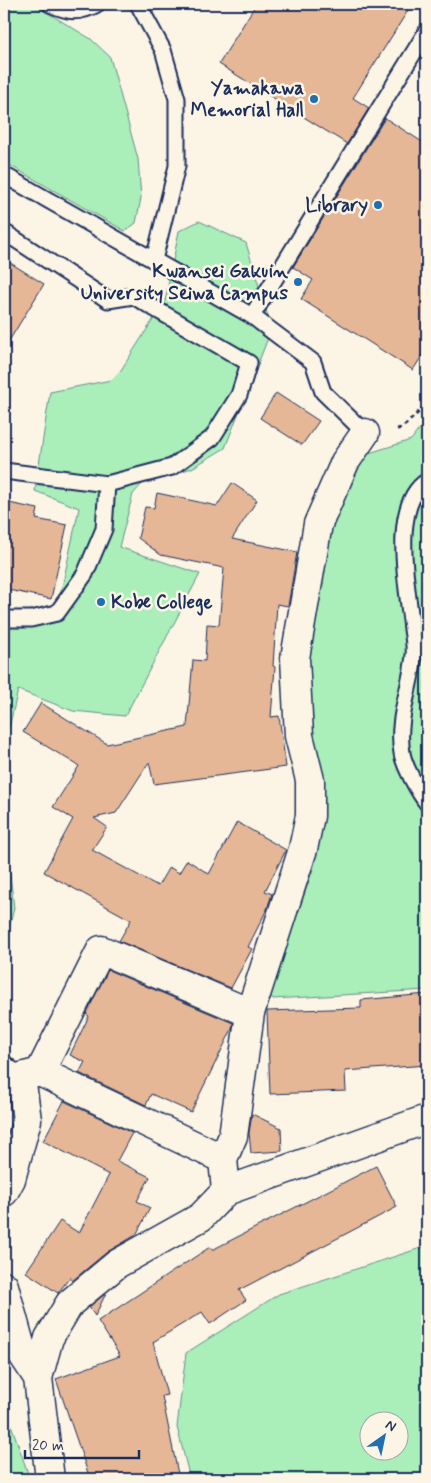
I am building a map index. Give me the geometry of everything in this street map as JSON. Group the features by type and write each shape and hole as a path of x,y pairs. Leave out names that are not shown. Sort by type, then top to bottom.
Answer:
{"street":[{"path":"226,1191 223,1159 233,1136 250,1013 303,848 310,816 310,780 300,736 295,658 318,524 345,462 365,432"},
{"path":"4,1192 11,1179 27,1120 22,1070 101,950 250,1013"},
{"path":"22,1070 223,1159"},
{"path":"50,1479 38,1378 49,1338 70,1303 118,1264 201,1217 226,1191 427,1119"},
{"path":"4,1286 23,1355 38,1378"}],"lane":[{"path":"50,4 67,11 88,9 97,4"},
{"path":"138,4 164,50 177,99 177,166 154,260"},
{"path":"252,316 427,31"},
{"path":"4,175 252,316 313,362 324,392 365,432"},
{"path":"4,232 108,300 133,296 249,363 238,395 212,438 172,467 107,484 4,471"},
{"path":"427,481 422,484 408,508 403,536 414,654 400,726 402,754 420,795 427,803"},
{"path":"4,619 31,619 58,613 85,574 104,529 107,484"}],"green space":[{"path":"4,4 33,4 91,39 110,57 138,159 141,198 136,223 125,231 4,162"},
{"path":"199,221 246,243 271,326 225,448 192,468 142,484 133,494 119,547 200,574 125,716 73,711 18,690 4,749 4,610 55,620 79,508 35,491 50,392 111,380 121,370 165,301 179,231"},
{"path":"427,419 427,990 273,999 266,990 295,921 314,866 316,832 305,672 329,531 335,514 364,458 369,453 411,440"},
{"path":"4,824 14,908 4,950"},
{"path":"427,1246 427,1479 190,1479 177,1427 186,1353 279,1294"},
{"path":"4,1405 5,1407 30,1479 4,1479"}],"building":[{"name":"Yamakawa Memorial Hall","path":"256,4 412,4 353,98 369,108 347,144 219,64"},
{"name":"Library","path":"385,118 427,145 427,348 413,370 301,299 313,280 293,267"},
{"path":"4,259 44,284 4,349"},
{"path":"276,393 319,421 302,445 260,418"},
{"path":"232,483 257,500 232,539 297,552 288,606 277,604 273,666 275,667 271,717 279,716 286,767 154,784 149,762 116,813 94,818 107,827 92,850 158,886 169,867 179,873 187,860 209,874 237,822 286,850 265,891 272,894 267,909 248,947 252,949 231,988 119,941 131,920 44,872 73,819 53,807 79,766 23,732 41,703 107,744 187,727 193,660 205,661 207,624 219,625 224,568 161,555 138,538 145,507 154,508 157,493 217,506"},
{"path":"4,502 38,509 36,519 67,525 51,599 4,589"},
{"path":"108,970 233,1023 232,1029 191,1112 151,1094 146,1105 79,1073 85,1062 70,1055 89,1016 86,1014"},
{"path":"427,994 427,1065 345,1071 346,1091 270,1094 267,1011 361,1008 361,1000"},
{"path":"64,1101 132,1133 117,1161 150,1177 137,1201 150,1208 136,1235 107,1252 72,1281 70,1277 58,1293 26,1272 60,1221 79,1233 109,1175 43,1141"},
{"path":"252,1114 281,1128 282,1151 251,1153 249,1133"},
{"path":"376,1166 397,1207 239,1290 246,1300 210,1324 202,1312 153,1342 167,1395 162,1396 179,1479 90,1479 56,1379 120,1356 98,1321 210,1247 212,1250"},
{"path":"106,1293 95,1316 89,1307"}],"place":[{"name":"Yamakawa Memorial Hall","path":"314,99"},
{"name":"Library","path":"378,205"},
{"name":"Kwansei Gakuin University Seiwa Campus","path":"298,282"},
{"name":"Kobe College","path":"101,602"}]}
